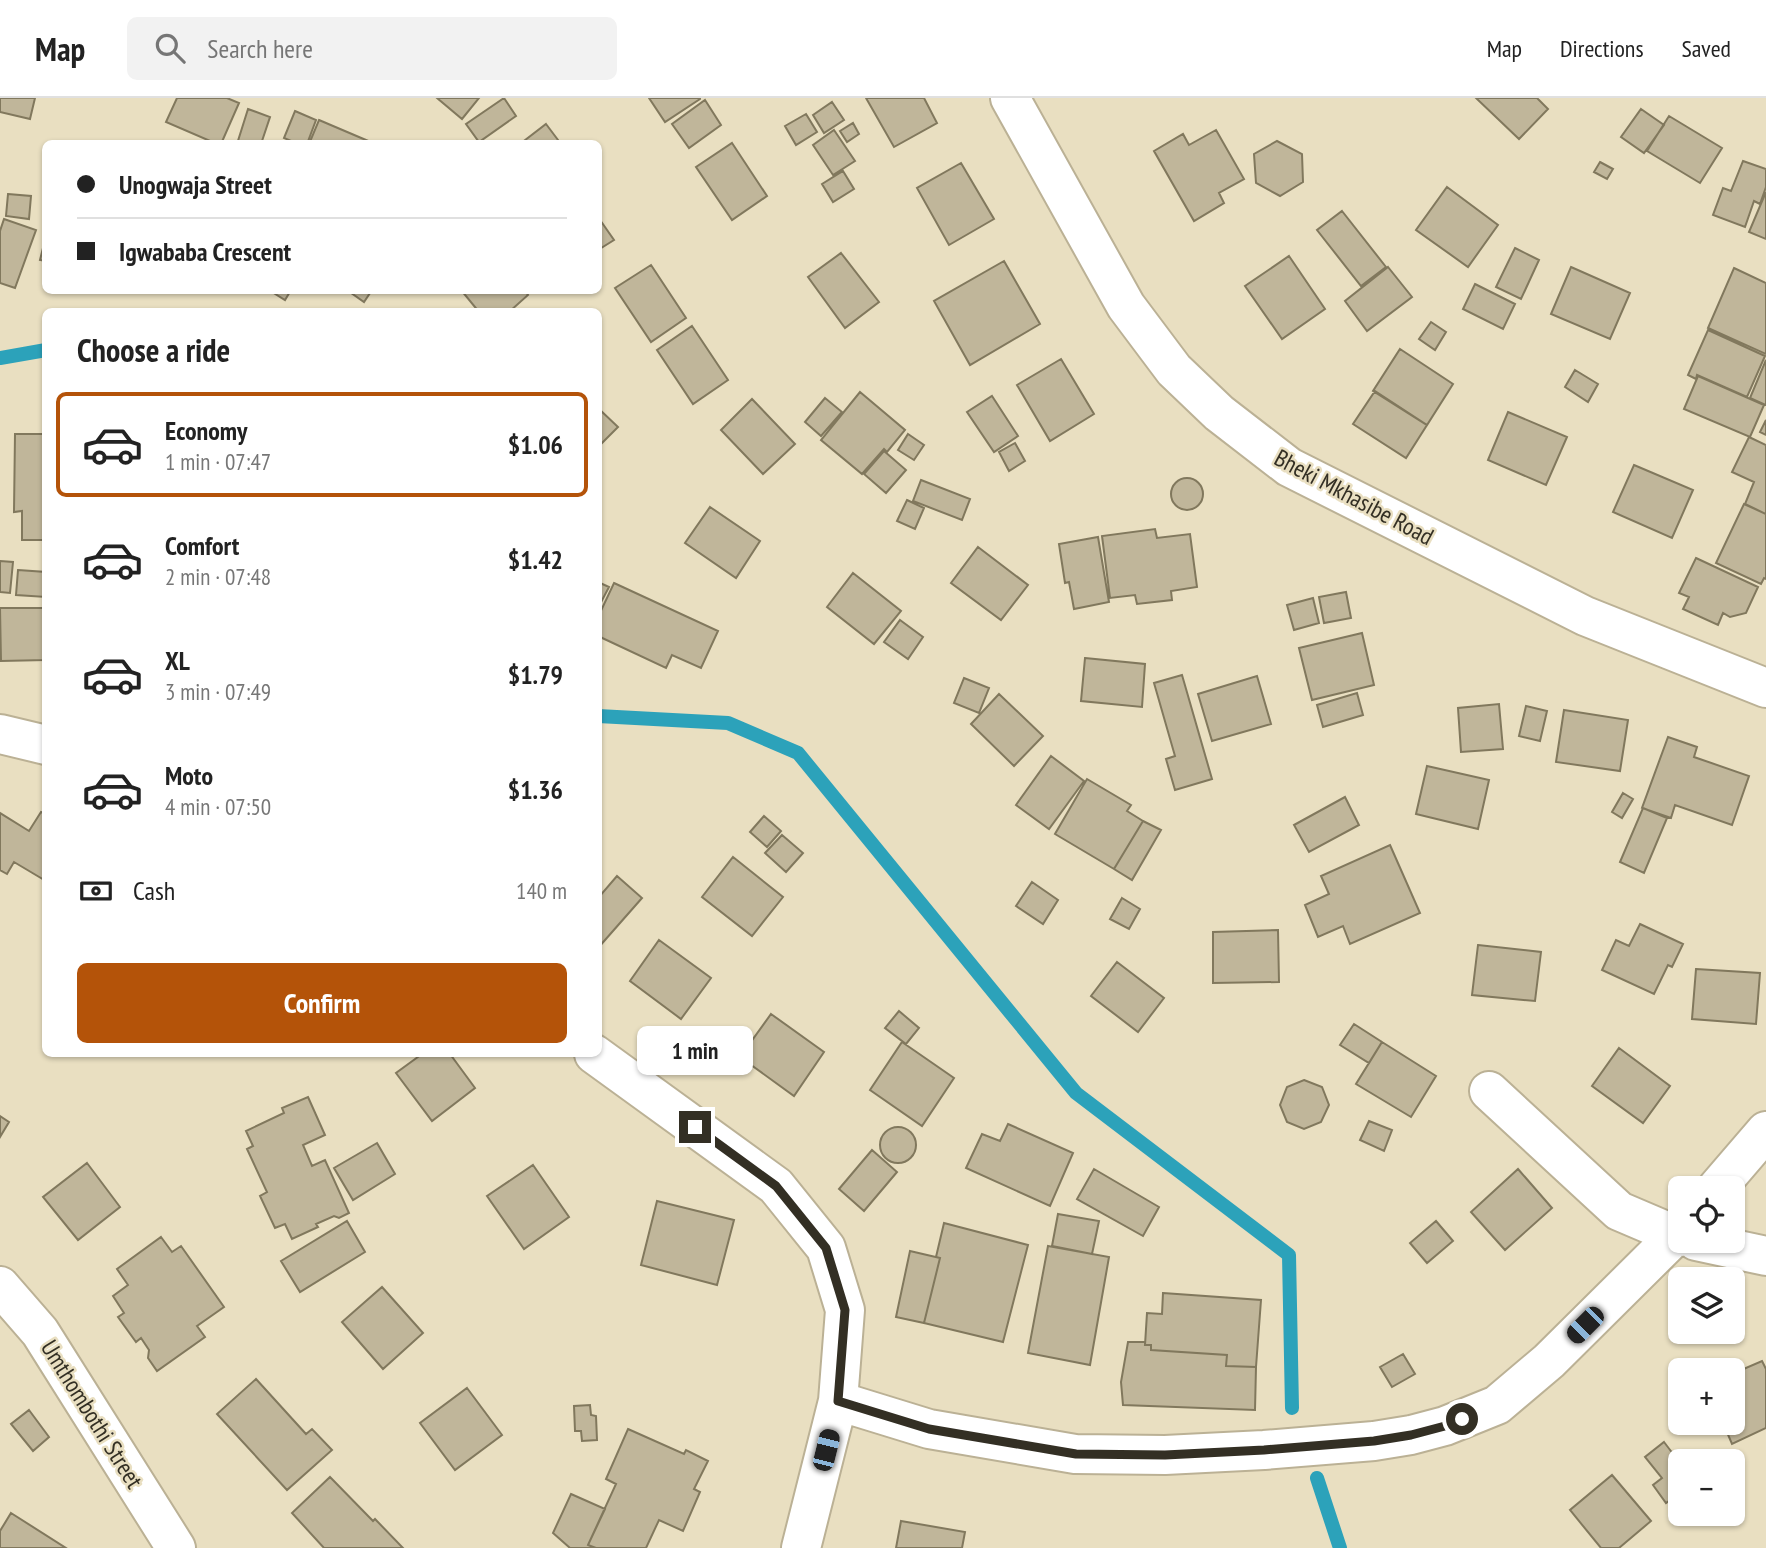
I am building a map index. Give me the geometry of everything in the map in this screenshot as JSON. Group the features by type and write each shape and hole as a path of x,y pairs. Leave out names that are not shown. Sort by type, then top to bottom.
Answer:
{"street":[{"name":"Bheki Mkhasibe Road","path":"1010,98 1126,306 1174,370 1219,413 1289,467 1585,616 1766,688"},
{"path":"0,734 42,744"},
{"path":"598,1057 776,1186 826,1248 845,1310 838,1401 801,1548"},
{"path":"1489,1091 1619,1211 1668,1230"},
{"path":"1728,1176 1766,1132"},
{"path":"838,1401 929,1429 1076,1454 1165,1455 1264,1450 1374,1441 1411,1435 1445,1426 1497,1405 1549,1361 1668,1250"},
{"path":"1745,1251 1766,1256"},
{"name":"Umthombothi Street","path":"0,1286 40,1332 176,1548"}],"building":[{"path":"0,98 35,98 30,119 0,112"},
{"path":"177,98 227,98 239,103 223,140 208,140 166,122"},
{"path":"437,98 479,98 462,119"},
{"path":"504,98 516,116 482,140 478,140 466,124"},
{"path":"649,98 700,98 700,99 665,122"},
{"path":"866,98 924,98 937,123 894,147"},
{"path":"1476,98 1537,98 1548,109 1519,139"},
{"path":"705,100 721,125 689,148 672,124"},
{"path":"832,102 844,120 824,133 813,115"},
{"path":"248,109 270,117 262,140 238,140"},
{"path":"1641,109 1664,125 1644,153 1621,137"},
{"path":"295,111 316,120 308,140 284,138"},
{"path":"806,114 817,132 796,145 785,126"},
{"path":"1669,116 1722,148 1700,183 1647,151"},
{"path":"319,120 366,140 311,140"},
{"path":"853,123 859,134 847,142 840,131"},
{"path":"546,124 558,140 525,140"},
{"path":"834,130 855,161 833,175 813,145"},
{"path":"1216,130 1244,179 1219,193 1224,203 1194,221 1154,151 1183,134 1189,145"},
{"path":"1277,141 1302,154 1303,182 1280,196 1256,183 1254,154"},
{"path":"732,143 767,196 732,220 696,167"},
{"path":"1743,161 1766,169 1766,187 1760,204 1754,201 1745,227 1713,215 1723,188 1731,191"},
{"path":"1600,162 1613,169 1607,179 1594,172"},
{"path":"961,163 994,219 949,245 917,188"},
{"path":"843,171 854,189 833,202 822,184"},
{"path":"1447,187 1498,225 1468,267 1416,230"},
{"path":"1766,192 1766,239 1749,232"},
{"path":"8,194 31,196 29,219 6,216"},
{"path":"1342,211 1386,267 1361,286 1317,230"},
{"path":"4,219 36,230 15,288 0,283 0,231"},
{"path":"602,223 614,240 602,248"},
{"path":"1515,248 1539,260 1521,299 1496,287"},
{"path":"841,253 879,302 845,328 808,277"},
{"path":"1289,256 1325,309 1282,339 1245,286"},
{"path":"1004,261 1040,324 970,365 934,301"},
{"path":"651,265 686,318 651,342 615,288"},
{"path":"1388,267 1412,297 1367,331 1345,301"},
{"path":"1571,267 1630,293 1610,339 1551,314"},
{"path":"1734,268 1766,283 1766,354 1708,328"},
{"path":"1475,284 1515,304 1503,329 1463,309"},
{"path":"275,294 289,294 285,300"},
{"path":"353,294 369,294 364,302"},
{"path":"464,294 528,295 513,308 476,308"},
{"path":"1431,322 1446,332 1435,350 1419,339"},
{"path":"692,326 728,380 693,404 657,350"},
{"path":"1708,330 1765,356 1747,397 1697,375 1696,379 1688,375"},
{"path":"1400,349 1453,384 1427,425 1373,391"},
{"path":"1061,359 1094,414 1050,441 1017,385"},
{"path":"1766,360 1766,405 1750,398"},
{"path":"1575,370 1598,384 1588,402 1565,387"},
{"path":"1698,376 1764,405 1750,437 1684,409"},
{"path":"1375,391 1427,425 1406,458 1353,424"},
{"path":"860,392 905,430 887,452 884,449 862,474 821,440"},
{"path":"992,396 1018,436 994,452 967,412"},
{"path":"825,398 842,412 821,436 805,422"},
{"path":"752,399 795,444 763,474 721,430"},
{"path":"602,412 618,427 602,443"},
{"path":"1508,412 1567,437 1546,485 1488,460"},
{"path":"1766,420 1766,435 1760,432"},
{"path":"15,434 42,434 42,540 22,540 22,511 14,512"},
{"path":"908,434 924,445 914,460 898,450"},
{"path":"1749,437 1766,445 1766,514 1745,504 1754,482 1732,472"},
{"path":"1015,443 1025,461 1009,471 999,452"},
{"path":"884,451 906,470 886,493 864,474"},
{"path":"1634,465 1693,490 1672,538 1613,512"},
{"path":"1187,478 1198,483 1203,494 1198,505 1187,510 1176,505 1171,494 1176,483"},
{"path":"921,480 970,499 962,520 913,501"},
{"path":"907,500 924,508 915,529 897,521"},
{"path":"1744,504 1766,514 1766,579 1764,578 1761,584 1716,563"},
{"path":"710,507 760,541 736,578 685,543"},
{"path":"1155,529 1157,538 1190,534 1197,587 1171,591 1172,600 1137,604 1135,595 1110,598 1102,536"},
{"path":"1098,537 1109,602 1074,609 1069,582 1065,583 1059,544"},
{"path":"978,547 1028,585 1001,620 951,583"},
{"path":"1696,558 1758,587 1746,613 1730,617 1723,613 1718,625 1683,609 1689,597 1679,593"},
{"path":"0,561 13,562 10,593 0,592"},
{"path":"18,570 42,572 42,597 16,595"},
{"path":"853,573 901,611 874,644 827,607"},
{"path":"614,583 718,631 701,668 672,655 666,668 602,638 602,608"},
{"path":"602,584 609,587 602,600"},
{"path":"1346,592 1351,618 1324,623 1319,597"},
{"path":"1313,598 1319,623 1294,630 1287,605"},
{"path":"0,608 42,608 42,660 1,661"},
{"path":"900,620 923,637 908,659 884,642"},
{"path":"1362,633 1374,685 1312,700 1299,648"},
{"path":"1085,658 1145,664 1142,707 1081,701"},
{"path":"1182,675 1212,779 1175,790 1166,759 1175,756 1154,683"},
{"path":"1257,676 1271,724 1212,741 1198,694"},
{"path":"964,678 989,688 979,713 954,703"},
{"path":"1357,693 1363,715 1323,727 1317,705"},
{"path":"999,694 1043,736 1014,766 971,724"},
{"path":"1499,704 1503,749 1461,752 1458,708"},
{"path":"1526,706 1547,711 1540,741 1519,736"},
{"path":"1564,710 1628,720 1620,771 1556,762"},
{"path":"1668,737 1697,747 1694,757 1749,776 1732,825 1675,805 1671,818 1642,808"},
{"path":"1051,756 1084,781 1049,829 1016,805"},
{"path":"1427,766 1489,780 1478,829 1416,814"},
{"path":"1087,779 1131,805 1127,811 1143,821 1114,869 1055,834"},
{"path":"1623,793 1633,799 1622,818 1612,812"},
{"path":"1345,797 1359,825 1309,852 1294,825"},
{"path":"1643,808 1667,818 1644,873 1620,862"},
{"path":"42,812 42,879 14,862 7,874 0,870 0,813 29,831"},
{"path":"764,816 781,831 767,847 750,832"},
{"path":"1143,821 1161,830 1132,880 1114,869"},
{"path":"782,835 803,853 786,872 765,853"},
{"path":"1390,845 1420,913 1350,944 1343,926 1318,937 1305,905 1329,894 1321,876"},
{"path":"733,857 783,897 752,936 702,897"},
{"path":"617,876 642,898 602,943 602,893"},
{"path":"1032,882 1058,900 1043,924 1016,906"},
{"path":"1122,898 1140,909 1129,929 1110,919"},
{"path":"1640,924 1683,944 1672,967 1668,965 1654,994 1602,970 1616,940 1629,946"},
{"path":"1278,930 1279,982 1213,983 1213,932"},
{"path":"659,940 711,978 681,1019 630,981"},
{"path":"1478,945 1541,952 1535,1001 1472,995"},
{"path":"1117,962 1164,998 1138,1032 1091,996"},
{"path":"1696,969 1760,973 1756,1024 1692,1019"},
{"path":"899,1011 919,1028 906,1044 885,1028"},
{"path":"771,1014 824,1052 794,1096 740,1057"},
{"path":"1354,1024 1382,1042 1369,1063 1340,1045"},
{"path":"902,1042 954,1078 922,1126 870,1090"},
{"path":"1382,1042 1436,1076 1411,1117 1356,1084"},
{"path":"1619,1048 1670,1086 1643,1123 1592,1086"},
{"path":"418,1057 452,1057 475,1088 432,1121 396,1073"},
{"path":"1304,1080 1322,1087 1329,1105 1321,1122 1304,1129 1287,1122 1280,1105 1287,1087"},
{"path":"308,1097 325,1135 303,1145 312,1166 325,1160 349,1213 316,1224 318,1227 292,1239 285,1224 275,1228 260,1196 267,1192 247,1149 253,1146 246,1131 284,1113 282,1108"},
{"path":"0,1116 9,1122 0,1137"},
{"path":"1369,1121 1392,1130 1384,1151 1360,1140"},
{"path":"1008,1124 1073,1153 1050,1206 966,1168 982,1134 1000,1141"},
{"path":"898,1127 910,1133 916,1145 910,1157 898,1163 886,1157 880,1145 886,1133"},
{"path":"377,1143 395,1174 353,1200 334,1168"},
{"path":"872,1150 897,1172 864,1211 839,1189"},
{"path":"87,1163 120,1207 78,1240 43,1197"},
{"path":"533,1165 569,1217 524,1249 487,1196"},
{"path":"1094,1169 1159,1207 1143,1236 1077,1199"},
{"path":"1518,1169 1552,1208 1505,1250 1471,1212"},
{"path":"657,1201 734,1220 717,1285 641,1265"},
{"path":"1058,1214 1099,1221 1092,1254 1052,1246"},
{"path":"347,1221 365,1252 300,1292 281,1261"},
{"path":"1436,1221 1453,1241 1427,1263 1410,1243"},
{"path":"944,1223 1028,1245 1003,1342 924,1323 940,1258 936,1257"},
{"path":"161,1237 172,1252 181,1246 224,1307 197,1326 205,1337 157,1371 148,1358 149,1350 141,1338 136,1342 118,1317 124,1313 113,1296 128,1285 117,1269"},
{"path":"1048,1246 1109,1257 1090,1365 1028,1353"},
{"path":"910,1251 940,1258 924,1323 896,1317"},
{"path":"382,1287 423,1333 383,1369 342,1322"},
{"path":"1163,1293 1261,1300 1256,1367 1226,1366 1227,1355 1151,1350 1151,1345 1145,1345 1147,1313 1162,1314"},
{"path":"1128,1342 1145,1342 1145,1345 1151,1345 1151,1350 1227,1355 1226,1366 1256,1367 1255,1410 1123,1405 1121,1382"},
{"path":"1403,1354 1415,1374 1392,1387 1380,1367"},
{"path":"1762,1361 1766,1369 1766,1428 1732,1444 1728,1435 1745,1435 1745,1368"},
{"path":"256,1379 306,1434 312,1429 332,1450 287,1490 217,1414"},
{"path":"467,1388 502,1435 455,1470 420,1423"},
{"path":"590,1405 591,1415 596,1416 597,1440 582,1441 581,1431 575,1431 574,1406"},
{"path":"29,1410 49,1437 33,1451 11,1424"},
{"path":"628,1429 684,1454 686,1450 708,1461 694,1489 700,1492 683,1531 659,1520 646,1548 596,1548 588,1545 616,1484 606,1479"},
{"path":"1664,1442 1669,1449 1666,1503 1653,1485 1662,1478 1645,1457"},
{"path":"1612,1475 1651,1521 1619,1548 1601,1548 1570,1510"},
{"path":"330,1477 403,1548 324,1548 292,1513"},
{"path":"571,1494 605,1509 588,1545 595,1548 570,1548 553,1533"},
{"path":"11,1513 66,1548 0,1548 0,1531"},
{"path":"901,1521 965,1532 962,1548 896,1548"}],"waterway":[{"path":"0,358 42,351"},
{"path":"602,716 728,723 798,753 1076,1093 1289,1255 1292,1408"},
{"path":"1317,1478 1340,1548"}],"route":[{"path":"695,1127 776,1186 826,1248 845,1310 838,1401 929,1429 1076,1454 1165,1455 1374,1441 1411,1435 1462,1419"}]}
